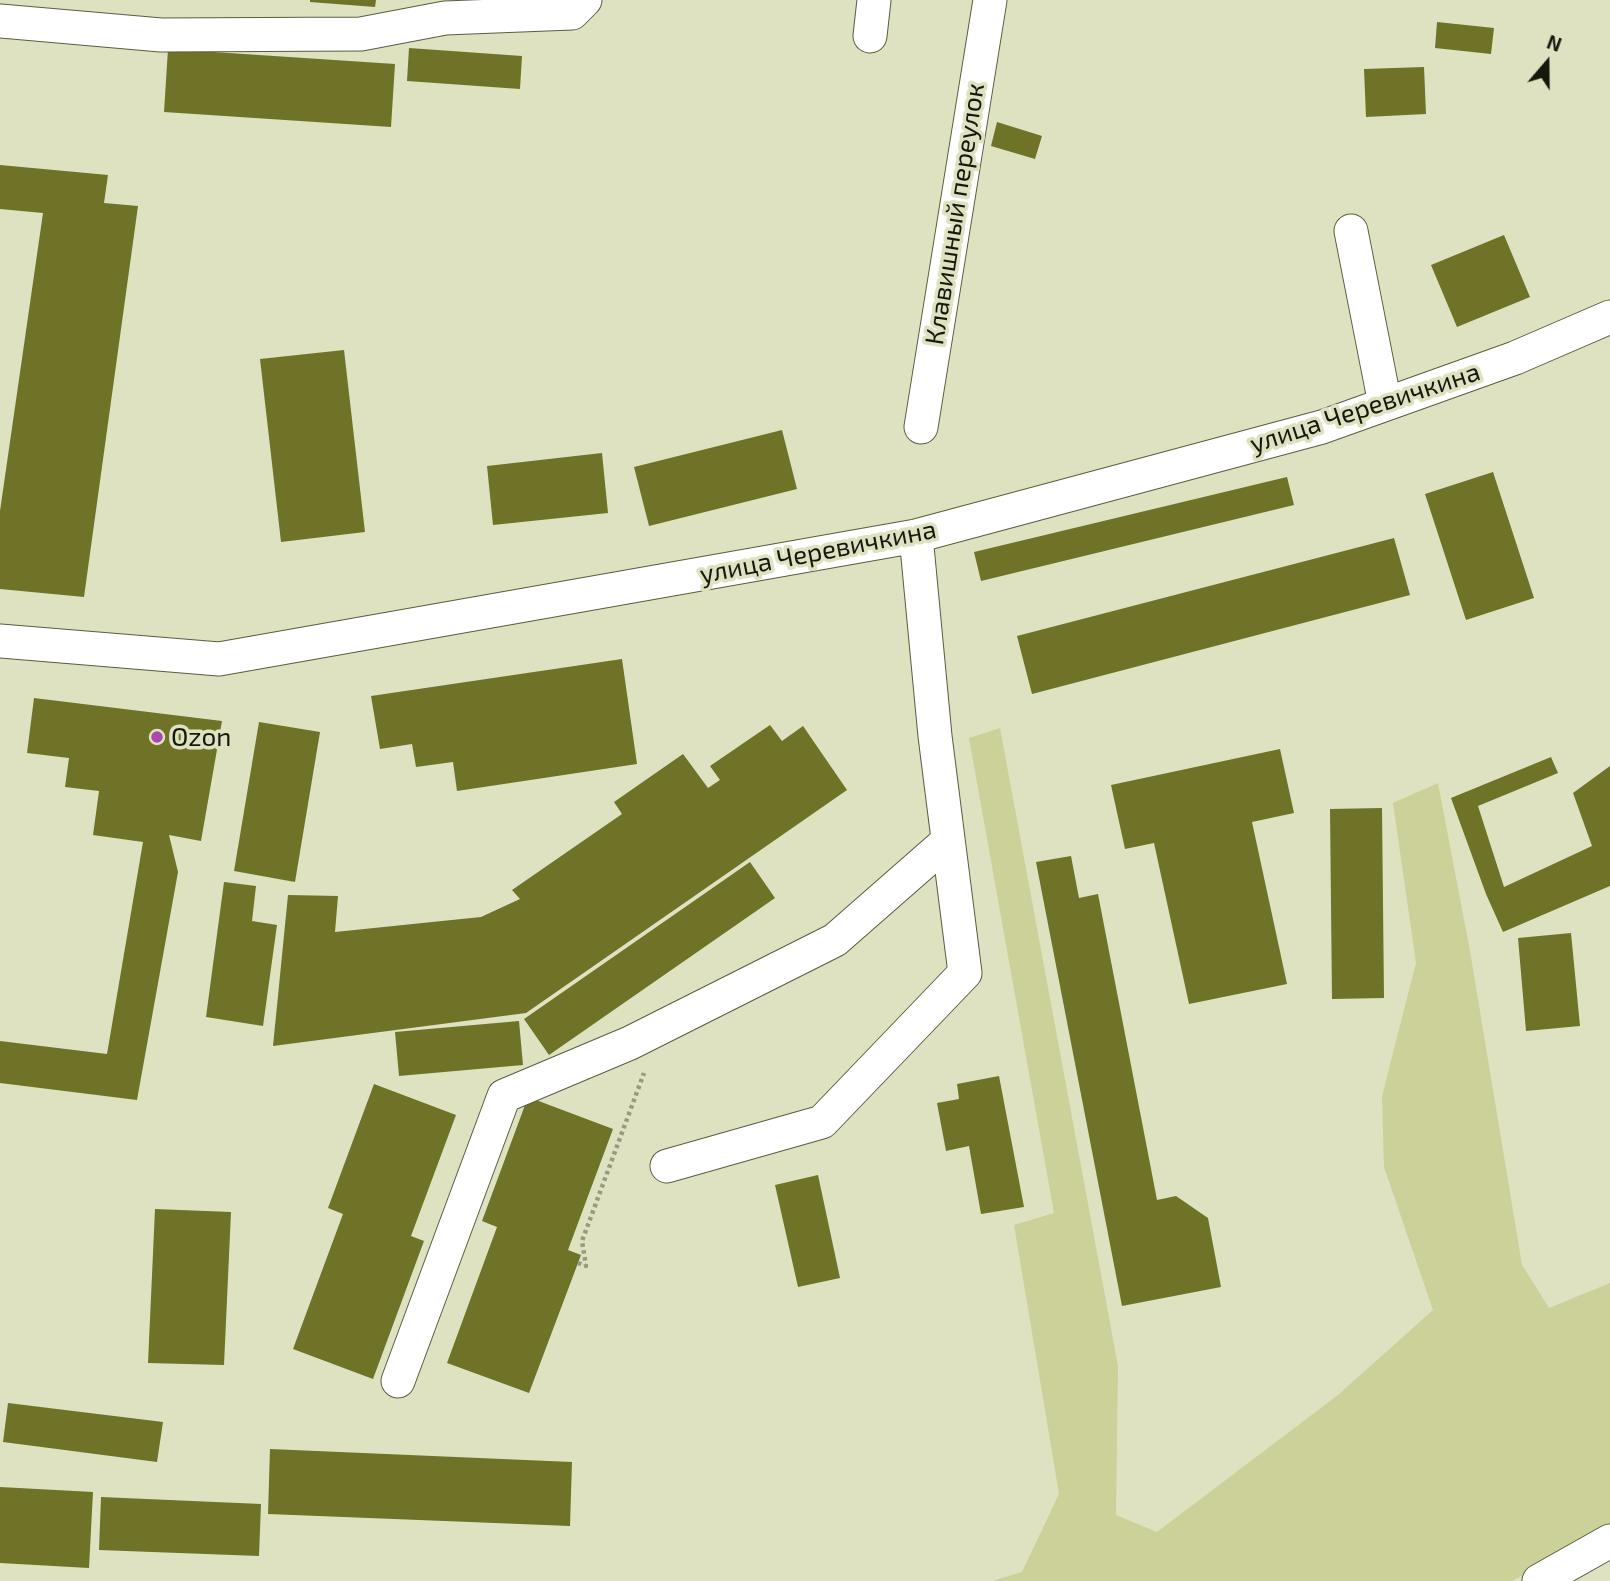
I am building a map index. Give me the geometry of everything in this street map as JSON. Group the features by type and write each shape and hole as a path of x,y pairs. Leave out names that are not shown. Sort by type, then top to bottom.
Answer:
{"street":[{"path":"15,15 161,35 361,34 444,18 572,13 585,0"},
{"path":"870,36 874,0"},
{"name":"Клавишный переулок","path":"921,427 990,0"},
{"path":"1351,231 1385,404"},
{"name":"улица Черевичкина","path":"0,641 219,659 916,536 1322,426 1515,358 1610,317"},
{"path":"667,1166 822,1122 965,973 935,736 916,536"},
{"path":"398,1381 504,1096 660,1028 835,940 948,841"},
{"path":"1539,1581 1610,1541"}],"path":[{"path":"578,1263 586,1266 582,1241 660,1028"}],"green space":[{"path":"1000,728 1118,1366 1116,1515 1157,1532 1338,1395 1433,1310 1384,1167 1382,1096 1416,963 1393,803 1438,783 1470,951 1522,1265 1549,1308 1610,1283 1610,1529 1512,1581 992,1581 1022,1572 1059,1494 1014,1225 1054,1213 969,738"}],"building":[{"path":"310,0 376,0 375,7"},
{"path":"1437,22 1494,28 1491,54 1435,48"},
{"path":"409,48 522,56 520,89 407,81"},
{"path":"168,49 395,64 391,127 164,112"},
{"path":"1424,67 1426,114 1366,117 1364,69"},
{"path":"997,122 1042,136 1035,159 991,146"},
{"path":"0,165 108,175 104,203 138,206 84,597 0,589 0,511 43,213 0,209"},
{"path":"1504,235 1530,297 1457,327 1431,265"},
{"path":"344,350 365,532 281,542 260,359"},
{"path":"782,430 797,489 649,526 634,467"},
{"path":"602,453 608,513 493,525 487,466"},
{"path":"1493,472 1534,598 1466,620 1425,494"},
{"path":"1287,477 1294,505 981,581 974,552"},
{"path":"1394,538 1410,595 1032,694 1017,636"},
{"path":"622,659 637,764 457,791 453,762 416,767 412,744 380,749 371,696"},
{"path":"34,698 222,721 201,841 169,835 178,872 137,1100 0,1083 0,1041 107,1054 143,842 93,835 99,791 65,787 69,758 27,753"},
{"path":"259,722 320,732 295,882 234,871"},
{"path":"770,725 782,741 803,726 847,790 526,1013 273,1046 288,895 338,896 335,932 481,917 520,899 512,890 622,814 614,802 683,754 708,788 720,780 710,766"},
{"path":"1280,749 1294,813 1252,822 1287,984 1189,1004 1154,843 1125,849 1111,785"},
{"path":"1551,757 1558,773 1478,806 1504,887 1592,846 1573,793 1610,766 1610,886 1503,932 1486,894 1451,798"},
{"path":"1382,808 1384,998 1332,999 1330,809"},
{"path":"1071,856 1079,898 1098,894 1157,1200 1176,1196 1208,1218 1221,1287 1122,1306 1036,862"},
{"path":"750,862 775,898 549,1055 524,1019"},
{"path":"224,882 256,886 252,921 277,925 263,1026 206,1017"},
{"path":"1571,933 1580,1026 1526,1031 1518,938"},
{"path":"519,1021 523,1065 399,1076 395,1032"},
{"path":"999,1076 1024,1207 981,1214 969,1146 946,1151 937,1103 959,1099 957,1084"},
{"path":"374,1084 456,1115 411,1236 424,1241 373,1379 293,1349 343,1214 328,1208"},
{"path":"528,1097 613,1129 568,1250 581,1255 529,1393 447,1363 497,1227 482,1221"},
{"path":"818,1175 840,1278 798,1287 775,1185"},
{"path":"155,1209 231,1212 224,1365 148,1363"},
{"path":"8,1403 163,1422 157,1462 3,1442"},
{"path":"270,1449 572,1462 570,1526 268,1514"},
{"path":"0,1487 93,1492 89,1568 0,1563"},
{"path":"101,1497 261,1504 259,1556 99,1550"}],"place":[{"name":"Ozon","path":"157,737"}]}
